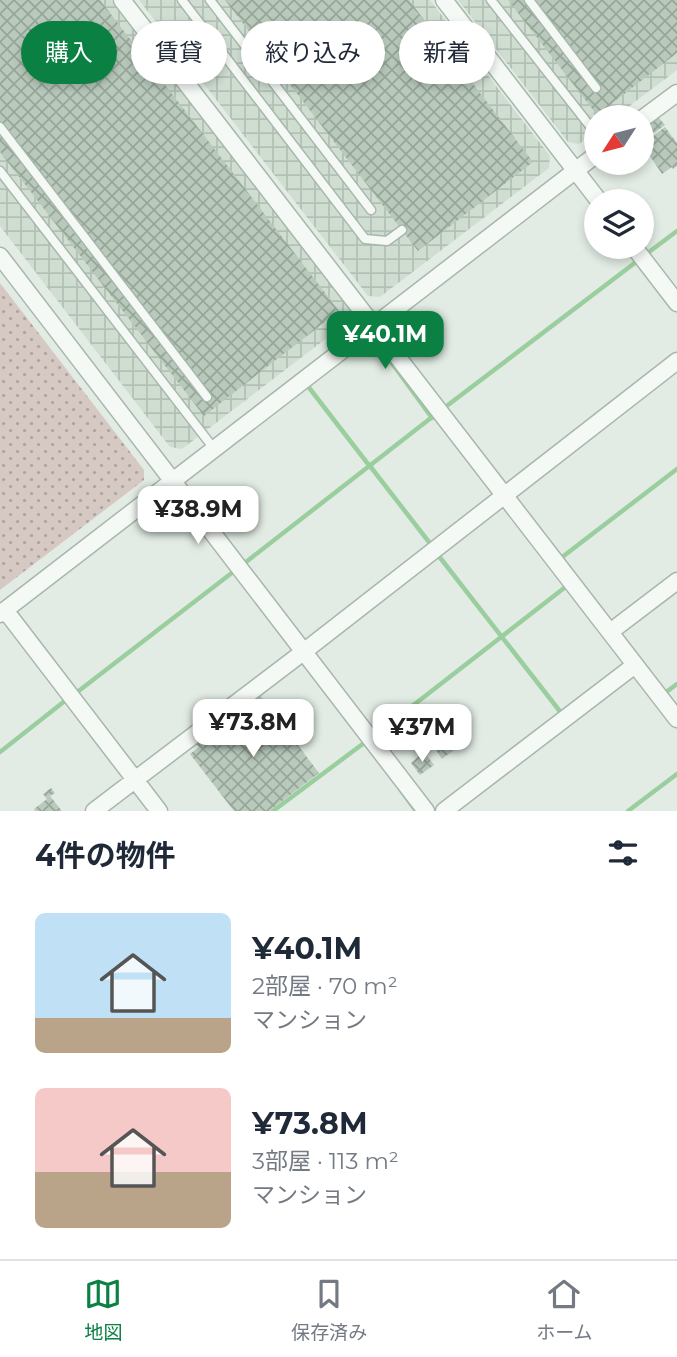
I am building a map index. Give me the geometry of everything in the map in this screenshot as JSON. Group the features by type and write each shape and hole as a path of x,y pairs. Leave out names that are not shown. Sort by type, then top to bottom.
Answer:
{"street":[{"path":"122,0 677,719"},
{"path":"443,0 590,189"},
{"path":"654,110 677,93"},
{"path":"159,811 2,612 173,483 584,163"},
{"path":"0,256 302,653 426,811"},
{"path":"643,259 677,303"},
{"path":"94,811 677,361"},
{"path":"610,632 677,581"},
{"path":"444,811 635,665"}],"lane":[{"path":"182,0 365,239 387,241 402,230"},
{"path":"210,0 371,210"},
{"path":"491,0 584,118"},
{"path":"529,0 596,88"},
{"path":"0,128 207,397"},
{"path":"0,171 215,450"}],"shaded area":[{"path":"0,0 111,0 131,26 131,84 176,84 351,310 349,321 182,449 170,447 0,226"},
{"path":"139,0 430,0 446,21 399,21 399,84 495,84 550,156 549,168 380,297 368,296 204,84 227,84 227,21 155,21"},
{"path":"458,0 677,0 677,70 631,105 584,105 584,140 579,144 568,142 495,48 495,21 474,21"},
{"path":"0,283 144,470 144,480 0,590"}],"building":[{"path":"0,0 100,0 116,21 21,21 21,84 117,84 117,22 131,40 131,84 165,84 339,311 204,416 0,152"},
{"path":"225,0 409,0 425,21 399,21 399,84 473,84 533,162 418,251 290,84 385,84 385,21 241,21"},
{"path":"508,0 677,0 677,53 610,105 589,105"},
{"path":"658,117 665,125 654,133 654,120"},
{"path":"665,127 677,143 677,166 662,174 654,162 654,135"},
{"path":"259,694 319,773 269,811 234,811 190,754 199,747 195,743"},
{"path":"463,721 467,726 463,730 469,738 442,759 431,743 438,738 435,734 442,729 445,733"},
{"path":"424,752 434,765 420,775 411,763"},
{"path":"51,788 55,793 50,796 62,811 35,811 34,809 47,799 43,794"}],"waterway":[{"path":"654,248 677,231"},
{"path":"444,408 636,262"},
{"path":"386,355 432,418"},
{"path":"307,385 368,464"},
{"path":"246,562 436,414"},
{"path":"370,466 432,546"},
{"path":"564,561 561,558 677,469"},
{"path":"438,555 562,714"},
{"path":"76,693 233,572"},
{"path":"375,735 568,585"},
{"path":"665,693 677,684"},
{"path":"0,752 66,700"},
{"path":"273,811 364,743 367,746"},
{"path":"628,811 677,774"},
{"path":"400,789 416,811"}]}
